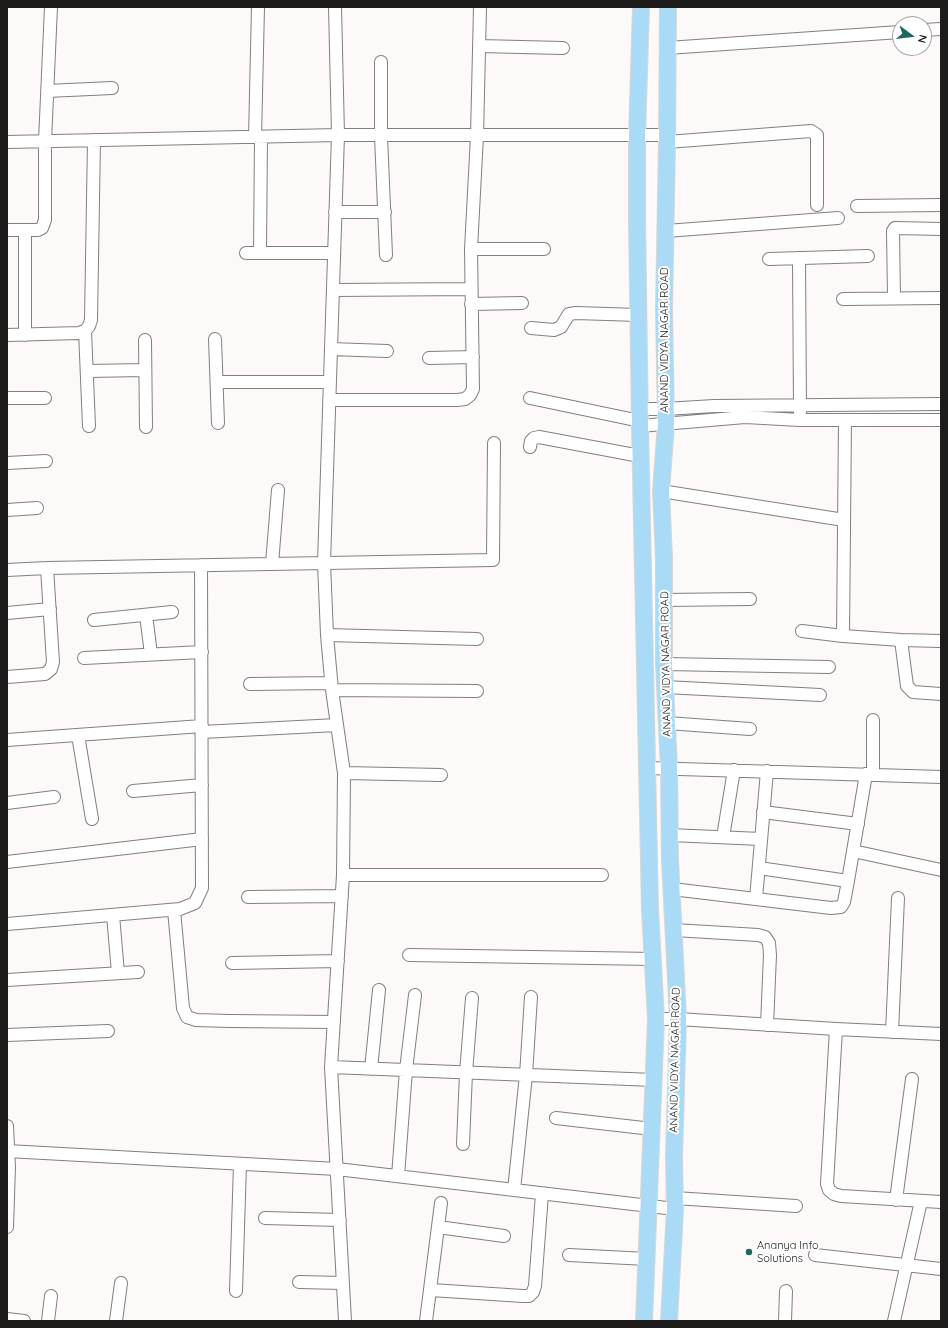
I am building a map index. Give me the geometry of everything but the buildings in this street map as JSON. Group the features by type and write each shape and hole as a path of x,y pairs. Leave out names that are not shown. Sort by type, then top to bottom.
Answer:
{"main road":[{"name":"ANAND VIDYA NAGAR ROAD","path":"641,7 637,136 640,456 650,910 656,1020 644,1321"},
{"name":"ANAND VIDYA NAGAR ROAD","path":"668,7 664,309 666,416 661,491 664,558 664,664 678,1018 674,1157 675,1204 669,1321"}],"street":[{"path":"7,230 38,230 42,228 45,220 44,142 51,7"},
{"path":"258,7 260,253"},
{"path":"336,7 338,135 324,562 327,635 332,687 344,773 343,875 331,1067 345,1321"},
{"path":"329,400 456,400 465,399 473,390 471,249 480,7"},
{"path":"667,48 892,33"},
{"path":"479,46 563,48"},
{"path":"381,62 381,136 386,255"},
{"path":"47,91 112,88"},
{"path":"7,142 338,135 637,136 667,139 811,131 817,135 817,205"},
{"path":"7,335 79,333 85,331 92,320 94,140"},
{"path":"857,206 941,205"},
{"path":"335,212 385,212"},
{"path":"666,231 838,218"},
{"path":"894,298 893,231 896,228 941,229"},
{"path":"25,230 25,334"},
{"path":"471,249 544,249"},
{"path":"246,253 334,253"},
{"path":"769,259 868,256"},
{"path":"799,258 800,420"},
{"path":"333,290 471,289"},
{"path":"843,299 941,298"},
{"path":"471,304 522,303"},
{"path":"531,328 554,330 561,327 569,314 576,313 638,316"},
{"path":"85,331 89,426"},
{"path":"215,339 218,423"},
{"path":"145,340 146,427"},
{"path":"331,349 387,351"},
{"path":"429,358 473,357"},
{"path":"86,371 145,370"},
{"path":"217,382 330,382"},
{"path":"7,398 45,398"},
{"path":"530,398 640,419 666,416 714,406 800,404 941,404"},
{"path":"640,419 666,416 745,417 800,420 941,420"},
{"path":"843,636 845,420"},
{"path":"530,448 531,441 534,438 539,437 640,456"},
{"path":"7,570 324,562 493,560 494,443"},
{"path":"7,463 46,461"},
{"path":"272,564 278,490"},
{"path":"661,491 844,520"},
{"path":"7,510 37,508"},
{"path":"7,924 174,910 195,903 202,888 201,565"},
{"path":"7,677 45,674 51,669 53,662 47,568"},
{"path":"664,600 750,599"},
{"path":"7,613 50,609"},
{"path":"94,620 172,612"},
{"path":"146,615 151,654"},
{"path":"802,631 843,636 941,641"},
{"path":"327,635 477,639"},
{"path":"900,640 907,686 913,692 941,694"},
{"path":"84,658 202,652"},
{"path":"664,664 829,667"},
{"path":"250,684 477,691"},
{"path":"665,687 820,695"},
{"path":"672,889 837,908 841,907 844,902 858,824 870,774 873,720"},
{"path":"667,723 750,729"},
{"path":"7,740 202,729 337,725"},
{"path":"78,735 92,819"},
{"path":"647,768 941,777"},
{"path":"723,837 734,770"},
{"path":"756,899 767,771"},
{"path":"344,773 440,775"},
{"path":"133,790 202,785"},
{"path":"7,804 54,797"},
{"path":"763,812 858,824"},
{"path":"670,835 761,839"},
{"path":"7,862 202,840"},
{"path":"853,851 941,870"},
{"path":"759,868 848,882"},
{"path":"343,875 602,875"},
{"path":"248,896 342,896"},
{"path":"892,1032 898,898"},
{"path":"174,910 182,1008 187,1017 196,1020 223,1021 334,1022"},
{"path":"112,915 118,973"},
{"path":"674,930 758,935 765,937 769,943 770,955 767,1024"},
{"path":"409,955 653,959"},
{"path":"232,963 338,960"},
{"path":"7,980 138,972"},
{"path":"372,1069 379,990"},
{"path":"398,1176 406,1070 415,995"},
{"path":"514,1190 526,1075 531,997"},
{"path":"463,1144 466,1072 472,998"},
{"path":"656,1020 678,1018 836,1029 941,1034"},
{"path":"836,1029 827,1184 829,1190 834,1194 841,1196 941,1202"},
{"path":"7,1035 108,1031"},
{"path":"331,1067 654,1080"},
{"path":"896,1200 912,1079"},
{"path":"556,1118 652,1129"},
{"path":"7,1126 9,1166 7,1227"},
{"path":"8,1151 337,1169 649,1206 675,1204 796,1206"},
{"path":"236,1292 240,1164"},
{"path":"431,1290 529,1296 533,1292 535,1286 542,1194"},
{"path":"894,1321 921,1201"},
{"path":"426,1321 441,1203"},
{"path":"265,1218 340,1220"},
{"path":"438,1227 504,1236"},
{"path":"569,1255 647,1259"},
{"path":"815,1255 941,1269"},
{"path":"299,1282 343,1283"},
{"path":"116,1321 121,1283"},
{"path":"785,1321 786,1291"},
{"path":"48,1321 51,1296"},
{"path":"7,1320 24,1321"}],"place":[{"name":"Ananya Info Solutions","path":"749,1252"}]}
